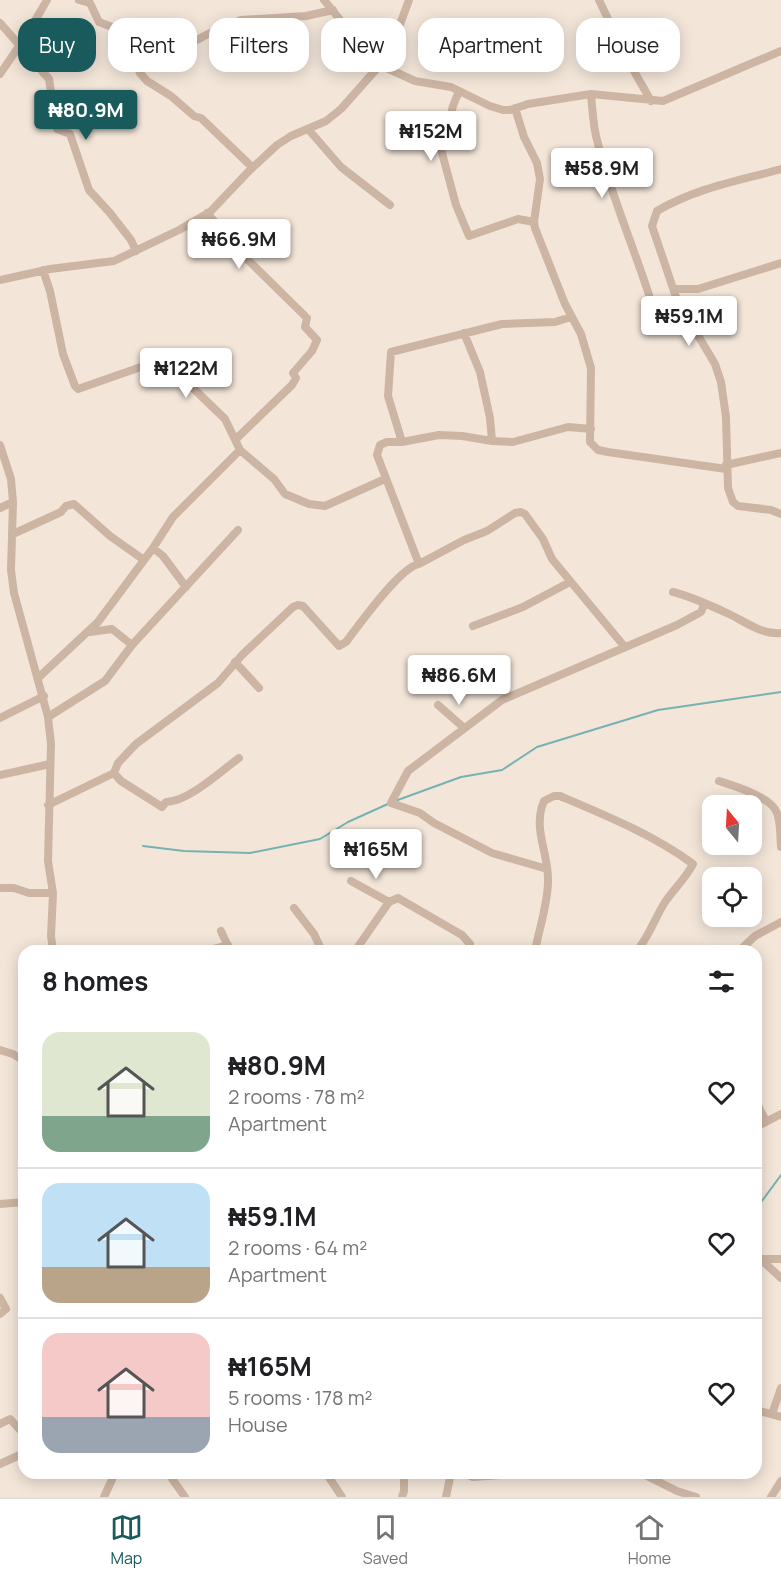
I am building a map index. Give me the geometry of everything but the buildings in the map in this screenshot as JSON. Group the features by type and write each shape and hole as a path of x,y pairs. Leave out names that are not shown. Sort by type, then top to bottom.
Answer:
{"street":[{"path":"37,18 47,0"},
{"path":"79,0 90,3 99,22 108,25"},
{"path":"324,0 339,18"},
{"path":"403,18 410,0"},
{"path":"599,0 626,57 651,100"},
{"path":"197,40 241,20 306,16 333,10"},
{"path":"0,23 18,42"},
{"path":"0,74 18,49"},
{"path":"396,72 415,81 451,87 503,110 591,94 663,101 781,51"},
{"path":"43,72 49,80 56,125 59,131 70,134 89,190 131,240 136,252"},
{"path":"141,72 147,81 171,96 194,116 201,118 252,167"},
{"path":"0,280 43,270 114,261 136,252 207,213 277,145 335,115 375,72"},
{"path":"459,92 452,109 452,124 439,133 438,138 456,205 469,236 518,219 534,222"},
{"path":"591,94 596,136 625,231 635,251 649,295"},
{"path":"515,108 524,137 537,163 540,179 534,222 571,317 581,334 591,368 590,442 598,450 677,463 726,467 781,453"},
{"path":"308,129 340,167 390,205"},
{"path":"781,169 676,199 657,211 652,226 680,308 719,374 726,417 728,488 733,502 738,506 771,510 781,514"},
{"path":"207,213 249,261 307,318 305,327 317,340 312,351 293,373 297,378 292,385 236,439"},
{"path":"675,289 698,289 781,263"},
{"path":"43,270 50,291 63,354 75,386 78,388 155,362 165,361 225,419 240,450 274,479 285,494 314,505 325,506 385,479"},
{"path":"402,442 388,396 391,352 502,324 555,322 571,317"},
{"path":"464,333 480,372 490,418 492,441"},
{"path":"419,564 385,479 377,455 378,449 387,442 402,442 439,435 513,442 568,427 591,429"},
{"path":"0,445 10,479 13,502 11,570 14,593 25,640 44,696 51,744 48,861 53,893 52,945"},
{"path":"38,678 89,632 153,548 172,518 240,450"},
{"path":"0,508 13,502"},
{"path":"12,534 74,504 110,536 144,560"},
{"path":"48,805 114,773 118,763 136,744 213,687 268,629 298,604 303,606 339,646 346,642 390,587 412,565 419,564 464,540 488,531 515,513 525,514 543,539 552,559 624,646"},
{"path":"48,717 105,681 132,645 238,530"},
{"path":"153,548 163,556 186,587"},
{"path":"473,626 523,607 570,582"},
{"path":"673,592 728,613 764,632 781,633"},
{"path":"547,868 492,853 420,813 391,803 408,771 502,700 676,625 701,612 704,605"},
{"path":"89,632 112,629 132,645"},
{"path":"235,662 259,688"},
{"path":"0,718 44,696"},
{"path":"438,705 463,728"},
{"path":"114,773 121,781 162,807 166,802 175,802 207,782 239,758"},
{"path":"0,775 50,764"},
{"path":"718,781 746,790 770,803 777,812 781,847"},
{"path":"536,945 549,880 541,841 541,812 544,801 554,796 560,796 640,833 693,864 665,902 641,945"},
{"path":"351,881 389,902"},
{"path":"0,888 14,888 29,893 53,893"},
{"path":"360,945 389,902 398,898 462,935 469,945"},
{"path":"294,908 314,934 319,945"},
{"path":"745,945 755,936 781,921"},
{"path":"221,931 228,945"},
{"path":"0,1050 18,1057"},
{"path":"762,1113 766,1121"},
{"path":"762,1123 781,1114"},
{"path":"0,1204 18,1203"},
{"path":"762,1257 781,1259"},
{"path":"762,1261 781,1278"},
{"path":"0,1298 6,1309 0,1314"},
{"path":"776,1416 781,1388"},
{"path":"0,1424 10,1419 18,1428"},
{"path":"0,1464 18,1456"},
{"path":"104,1497 112,1479"},
{"path":"172,1479 185,1497"},
{"path":"330,1479 342,1497"},
{"path":"402,1497 404,1479"},
{"path":"446,1497 450,1479"},
{"path":"651,1479 676,1494 696,1497"},
{"path":"771,1497 781,1481"}],"waterway":[{"path":"395,801 461,777 502,770 537,747 658,710 781,692"},
{"path":"143,846 184,851 250,853 320,839 348,822 390,803"},
{"path":"762,1201 781,1175"}]}
